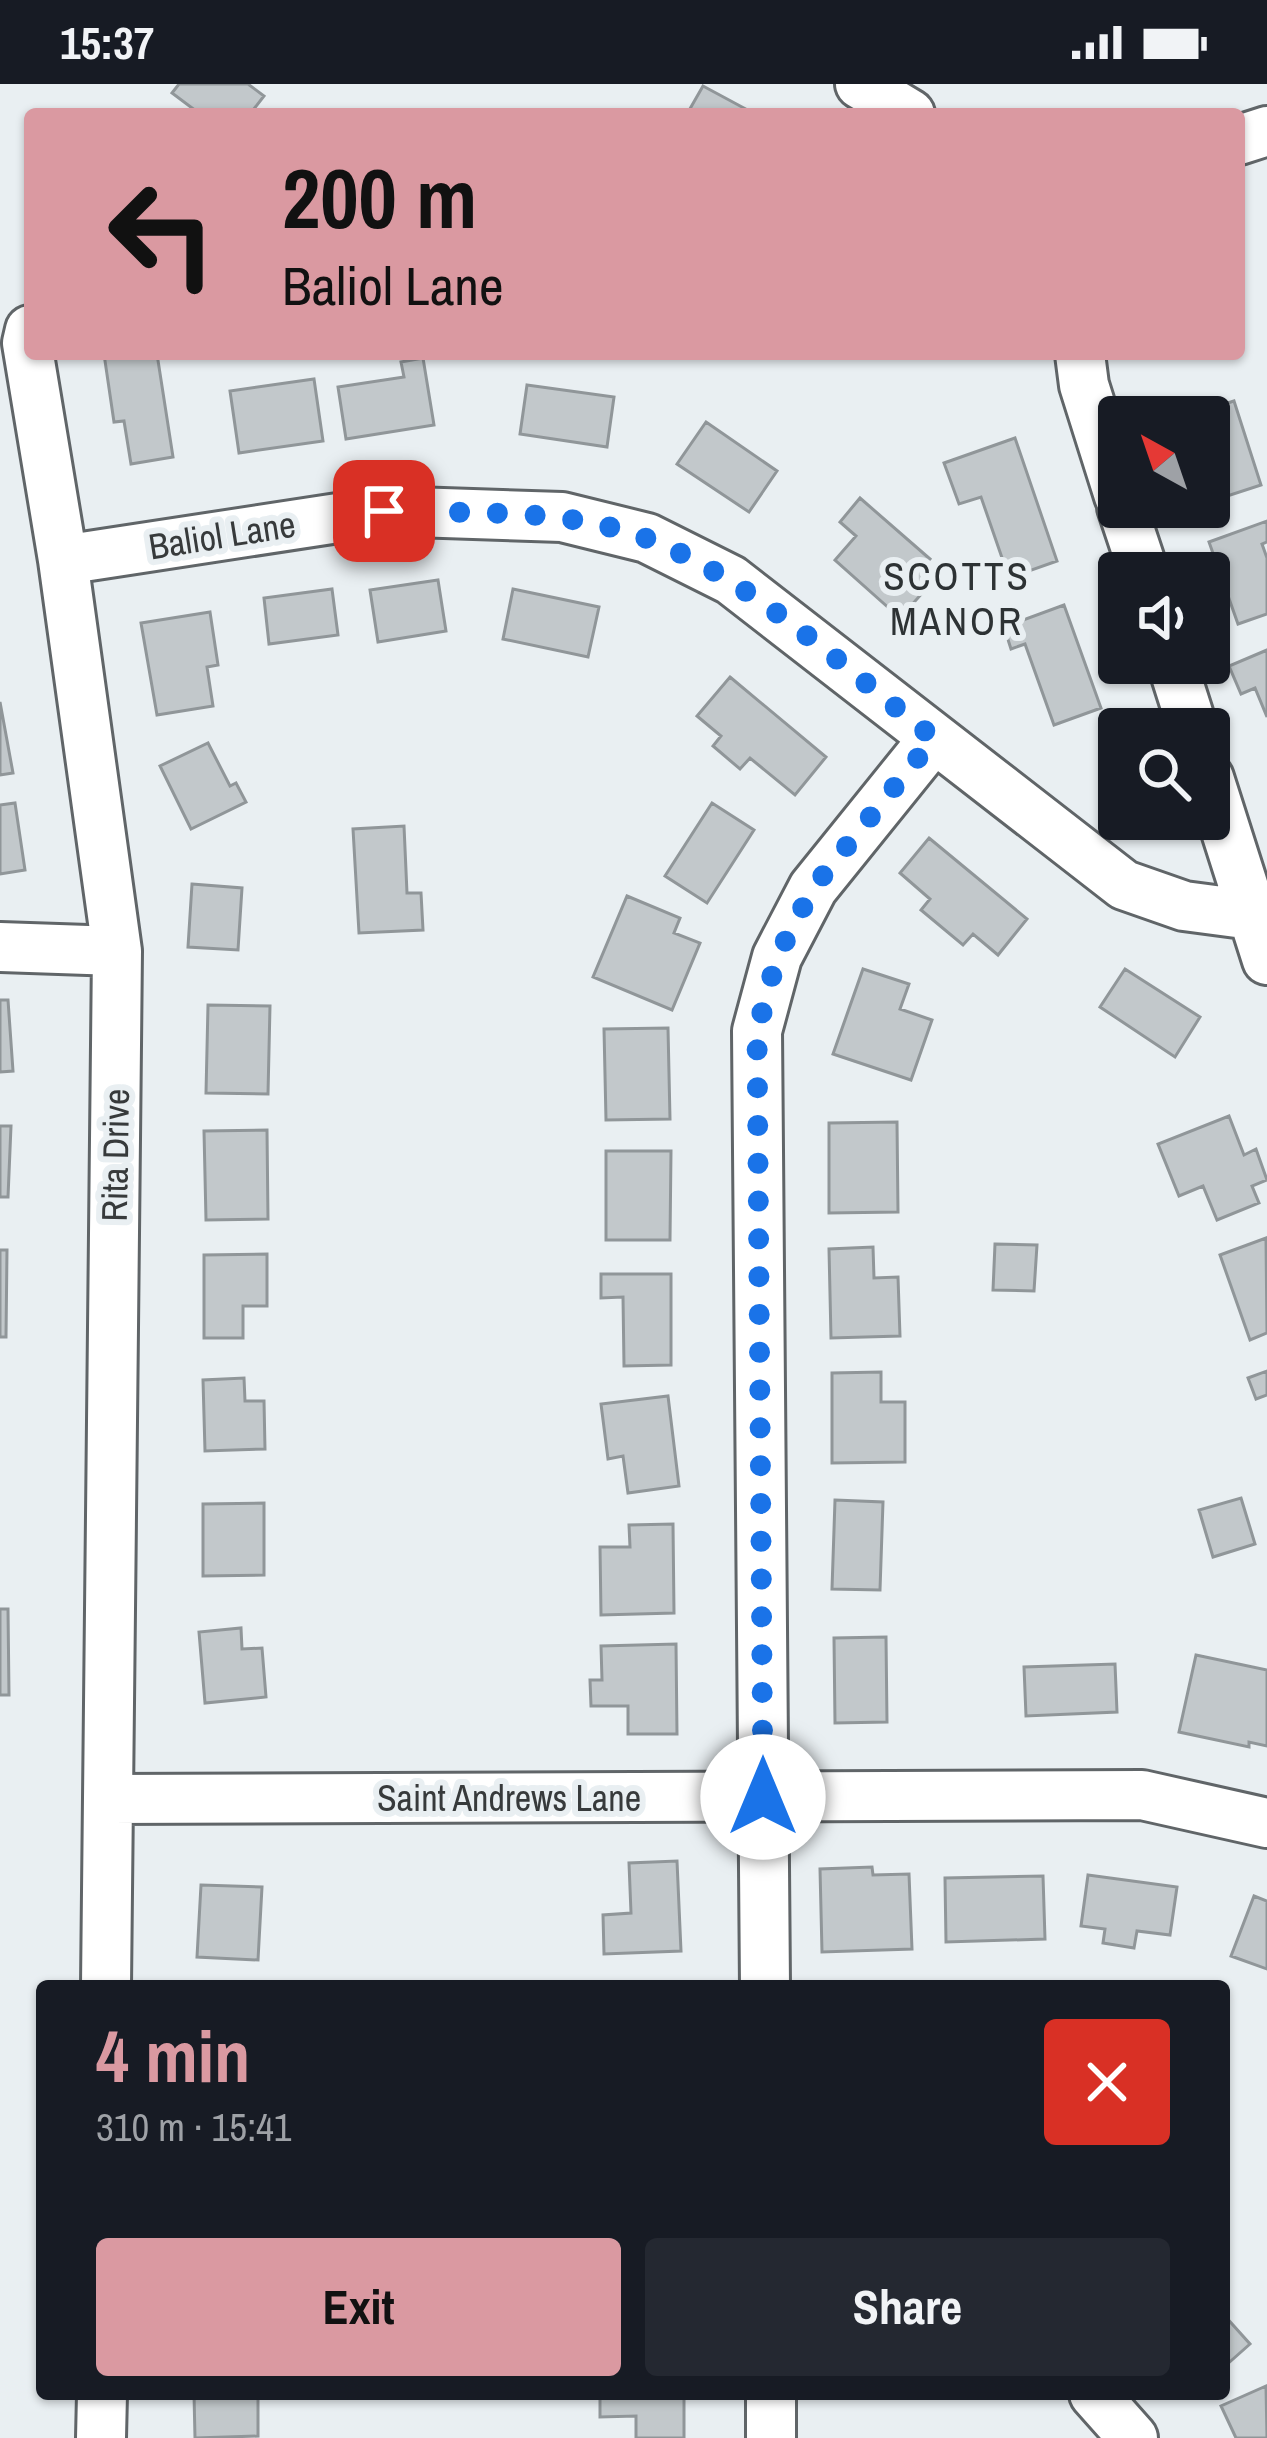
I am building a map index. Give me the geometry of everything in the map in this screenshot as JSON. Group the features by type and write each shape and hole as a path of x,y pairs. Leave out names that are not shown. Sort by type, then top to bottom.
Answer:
{"street":[{"path":"860,84 900,108"},
{"name":"Rita Drive","path":"30,360 63,560 117,951 106,1980"},
{"path":"1081,360 1098,429"},
{"name":"Baliol Lane","path":"63,560 384,511 562,518 647,538 731,580 1124,885 1184,906 1260,915"},
{"path":"766,1980 757,1031 777,957 813,888 934,738"},
{"path":"1230,834 1260,915 1267,960"},
{"path":"0,947 117,951"},
{"name":"Saint Andrews Lane","path":"108,1799 1142,1796 1267,1823"},
{"path":"101,2438 102,2400"},
{"path":"771,2400 771,2438"},
{"path":"1099,2400 1133,2438"}],"building":[{"path":"179,84 248,84 264,96 255,108 192,108 172,93"},
{"path":"703,86 744,108 690,108"},
{"path":"105,360 158,360 173,457 131,464 124,421 114,422"},
{"path":"423,360 434,425 346,439 338,387 404,377 401,362"},
{"path":"314,379 323,441 239,453 230,391"},
{"path":"527,385 614,397 607,447 520,434"},
{"path":"1234,401 1261,485 1230,495 1230,402"},
{"path":"706,422 777,471 749,512 677,464"},
{"path":"1015,438 1057,561 1009,578 981,497 959,504 944,463"},
{"path":"860,498 930,559 921,569 934,580 900,618 835,560 856,536 840,522"},
{"path":"1267,521 1267,542 1262,544 1267,558 1267,614 1238,624 1230,601 1230,552 1213,552 1209,542"},
{"path":"438,580 446,631 378,642 370,590"},
{"path":"332,589 338,635 269,644 264,598"},
{"path":"513,589 599,607 588,657 503,639"},
{"path":"1064,605 1101,708 1054,725 1025,644 1011,649 1004,627"},
{"path":"210,612 218,665 207,667 213,706 157,715 141,623"},
{"path":"1267,650 1267,717 1255,688 1241,694 1230,666"},
{"path":"730,677 826,757 795,795 750,758 740,769 713,746 721,736 697,716"},
{"path":"0,702 13,773 0,775"},
{"path":"208,743 230,786 236,783 246,802 191,829 160,766"},
{"path":"15,803 25,870 0,874 0,805"},
{"path":"712,803 754,830 707,903 665,876"},
{"path":"404,826 407,893 421,893 423,930 359,933 353,829"},
{"path":"929,838 1027,919 998,955 973,934 963,945 921,910 930,899 900,873"},
{"path":"192,884 242,888 238,950 188,947"},
{"path":"627,896 680,918 674,933 700,943 672,1010 593,977"},
{"path":"863,969 909,984 900,1009 932,1020 911,1080 833,1054"},
{"path":"1125,969 1200,1017 1175,1057 1100,1007"},
{"path":"0,1000 8,1000 13,1071 0,1072"},
{"path":"208,1005 270,1006 268,1094 206,1093"},
{"path":"668,1028 670,1119 606,1120 604,1029"},
{"path":"1229,1116 1244,1155 1256,1149 1267,1180 1252,1186 1259,1203 1217,1220 1203,1186 1179,1196 1158,1144"},
{"path":"897,1122 898,1212 829,1213 829,1123"},
{"path":"0,1126 11,1126 8,1197 0,1197"},
{"path":"267,1130 268,1219 206,1220 204,1131"},
{"path":"606,1151 671,1151 670,1240 606,1240"},
{"path":"1266,1238 1267,1333 1250,1340 1220,1255"},
{"path":"995,1244 1037,1245 1034,1291 993,1290"},
{"path":"873,1247 874,1278 898,1277 900,1336 831,1338 829,1249"},
{"path":"0,1250 7,1250 6,1337 0,1337"},
{"path":"267,1254 267,1306 243,1306 243,1338 204,1338 204,1255"},
{"path":"601,1274 671,1274 671,1365 624,1366 623,1297 601,1298"},
{"path":"1267,1371 1267,1395 1256,1399 1248,1378"},
{"path":"881,1372 881,1402 905,1402 905,1462 832,1463 832,1373"},
{"path":"244,1378 245,1401 264,1401 265,1449 205,1451 203,1380"},
{"path":"668,1396 679,1486 628,1493 623,1456 608,1459 601,1404"},
{"path":"1241,1498 1255,1544 1213,1557 1199,1510"},
{"path":"835,1500 883,1502 880,1590 832,1589"},
{"path":"264,1503 264,1575 203,1576 203,1504"},
{"path":"673,1524 674,1613 601,1615 600,1547 630,1547 629,1525"},
{"path":"0,1609 8,1609 9,1695 0,1695"},
{"path":"241,1628 242,1649 262,1648 266,1697 205,1703 199,1632"},
{"path":"886,1637 887,1722 835,1723 834,1638"},
{"path":"676,1644 677,1734 628,1734 628,1706 591,1706 590,1680 602,1680 601,1646"},
{"path":"1196,1655 1267,1670 1267,1746 1249,1742 1249,1747 1179,1732"},
{"path":"1115,1664 1117,1712 1026,1716 1024,1667"},
{"path":"677,1861 681,1951 604,1954 603,1915 631,1913 629,1863"},
{"path":"872,1867 873,1875 909,1874 912,1949 822,1952 820,1869"},
{"path":"1088,1875 1177,1887 1170,1935 1137,1931 1134,1948 1103,1943 1105,1929 1081,1926"},
{"path":"1043,1876 1045,1939 946,1942 945,1878"},
{"path":"201,1885 262,1887 258,1960 197,1957"},
{"path":"1254,1896 1267,1901 1267,1969 1231,1956"},
{"path":"1230,2322 1250,2344 1230,2362"},
{"path":"1266,2386 1267,2438 1236,2438 1221,2406"},
{"path":"194,2400 258,2400 258,2436 195,2438"},
{"path":"600,2400 684,2400 684,2438 636,2438 636,2416 600,2417"}],"district":[{"name":"SCOTTS MANOR","path":"957,598"}],"route":[{"path":"384,511 562,518 647,538 731,580 934,738 813,888 777,957 757,1031 763,1797"}]}
